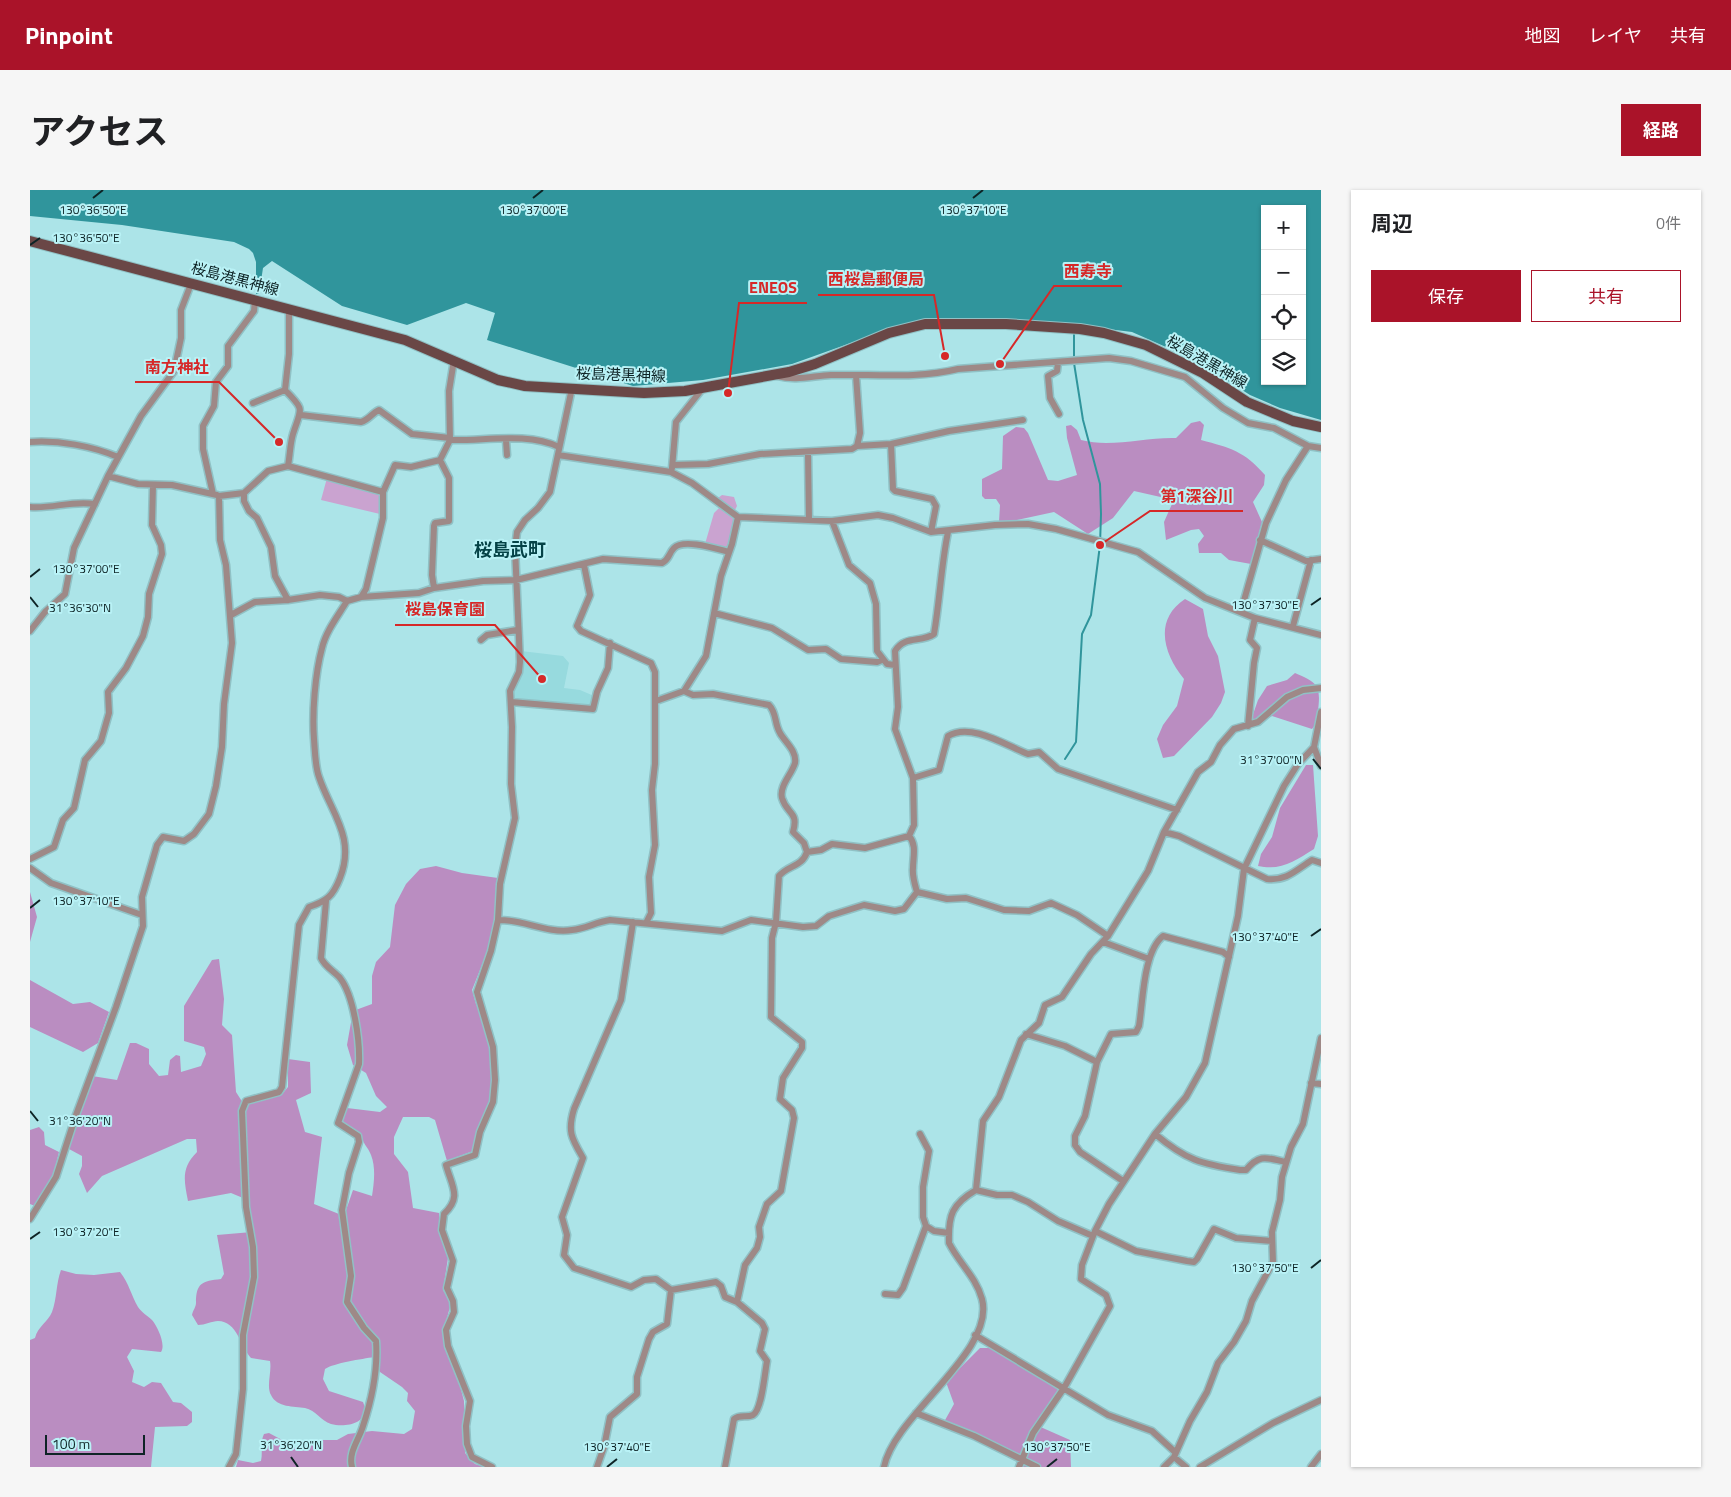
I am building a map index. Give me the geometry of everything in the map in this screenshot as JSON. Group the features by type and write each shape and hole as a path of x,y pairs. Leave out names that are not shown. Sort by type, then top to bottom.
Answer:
{"main road":[{"name":"桜島港黒神線","path":"30,241 405,340 510,384 644,393 685,391 774,376 815,364 889,333 925,324 956,322 1080,329 1104,333 1146,345 1203,373 1247,402 1293,421 1321,427"}],"street":[{"path":"30,631 45,612 65,594 74,548 108,476 141,416 174,371 181,338 181,310 191,284"},
{"path":"30,1219 56,1177 136,947 142,926 142,897 156,846 163,837 184,841 189,839 212,807 222,747 224,704 232,644 226,565 220,540 216,495 203,449 203,426 214,406 216,382 228,366 228,346 254,311 255,300"},
{"path":"285,390 289,354 289,309"},
{"path":"774,376 790,379 856,375 934,375 958,369 1109,358 1131,361 1185,378 1248,423 1274,428 1308,446 1321,448"},
{"path":"440,460 450,439 451,403 449,392 454,360"},
{"path":"1058,362 1057,370 1048,376 1050,398 1059,414"},
{"path":"856,375 860,433 857,446"},
{"path":"672,468 676,422 704,387"},
{"path":"492,1467 472,1457 467,1444 466,1426 470,1401 448,1346 446,1330 454,1312 453,1302 447,1288 453,1261 442,1230 444,1214 453,1205 455,1199 446,1165 476,1155 480,1132 493,1102 495,1080 493,1047 476,992 491,951 498,920 500,884 515,818 510,767 510,691 519,672 520,662 514,548 517,532 524,520 538,508 550,492 572,388"},
{"path":"252,400 272,397 285,390"},
{"path":"285,390 299,404 301,415 293,435 288,466"},
{"path":"301,415 361,422 367,421 374,412 379,410 412,434 450,439 547,441 559,447"},
{"path":"558,455 672,468 708,464 760,454 808,453 852,449 857,446 891,444 949,431 1023,420"},
{"path":"506,440 507,455"},
{"path":"30,442 53,442 103,450 118,457"},
{"path":"891,444 893,489 932,499 936,506 931,532"},
{"path":"1241,612 1260,540 1279,493 1308,446"},
{"path":"808,453 809,520"},
{"path":"361,598 366,589 383,518 383,492 395,465 411,467 440,460"},
{"path":"434,588 432,567 434,526 436,523 448,521 449,478 440,460"},
{"path":"108,476 153,485 172,485 216,495 244,493 268,471 288,466 383,492"},
{"path":"672,468 738,517 832,521 878,515 893,518 931,532 948,532 995,525 1028,524 1093,538 1138,552 1205,598 1255,618 1293,626 1321,635"},
{"path":"30,859 54,847 63,820 74,808 85,760 102,737 108,713 108,692 126,668 143,636 148,617 149,594 162,554 161,545 152,525 153,485"},
{"path":"244,493 244,501 257,518 271,547 275,576 288,600"},
{"path":"30,507 50,507 75,502 95,504"},
{"path":"684,691 706,656 721,576 738,517"},
{"path":"832,521 849,565 870,583 876,604 877,651 882,660 887,664 895,665"},
{"path":"919,893 912,869 915,853 909,836 914,825 913,778 895,729 898,707 896,651 900,644 907,640 928,638 934,634 941,594 941,564 948,532"},
{"path":"1260,540 1306,561 1321,559"},
{"path":"231,614 254,602 288,600 320,595 339,596 347,601 420,593 434,588 484,581 516,580 566,566 603,559 662,564 668,560 674,548 682,544 700,545 729,552"},
{"path":"1293,626 1311,560"},
{"path":"584,564 590,595 577,626 581,631 651,663 654,667 656,701 655,764 652,790 655,845 650,877 651,913 646,922"},
{"path":"229,1467 233,1463 236,1454 243,1389 243,1335 254,1277 253,1247 246,1207 242,1111 246,1101 279,1092 282,1087 298,925 309,907 326,901 334,892 344,866 346,854 338,816 319,776 313,722 322,648 334,622 347,601"},
{"path":"714,613 772,628 808,650 826,649 841,659 877,662 882,660"},
{"path":"1248,726 1257,648 1250,640 1255,618"},
{"path":"481,640 487,635 517,630"},
{"path":"511,702 593,709 597,692 608,668 610,643"},
{"path":"976,1190 983,1121 999,1097 1021,1040 1039,1023 1045,1005 1062,997 1091,954 1108,936 1148,870 1164,832 1198,772 1211,762 1220,745 1234,729 1258,722 1287,697 1303,690 1321,688"},
{"path":"656,701 684,691 694,695 712,694 770,704 774,709 778,731 795,755 795,763 782,792 782,799 796,821 793,832 804,843 807,852"},
{"path":"1321,712 1314,747 1321,766"},
{"path":"913,778 939,770 946,740 948,736 957,732 1000,740 1028,754 1039,752 1058,769 1177,810"},
{"path":"1019,1467 1033,1434 1064,1388 1110,1306 1106,1295 1081,1279 1082,1264 1094,1234 1123,1181 1155,1134 1186,1097 1205,1063 1238,916 1244,869 1284,786 1298,764 1314,747"},
{"path":"1164,832 1179,836 1267,879 1278,880 1289,877 1312,860 1321,863"},
{"path":"807,852 821,850 832,844 865,848 909,836"},
{"path":"737,1302 736,1296 745,1265 757,1248 760,1237 759,1227 767,1204 781,1191 794,1118 792,1110 780,1099 783,1078 802,1048 802,1042 771,1017 772,938 776,922 779,876 783,872 799,865 807,852"},
{"path":"30,868 51,883 142,915"},
{"path":"498,920 507,920 549,929 572,930 598,921 646,922 722,931 751,920 803,927 816,926 829,916 864,905 895,911 904,909 919,893"},
{"path":"919,893 947,899 966,898 1004,910 1029,911 1051,904 1077,915 1108,936"},
{"path":"326,901 322,958 323,962 341,979 345,988 356,1026 359,1056 359,1064 338,1124 358,1136 342,1210 351,1276 347,1302 364,1328 376,1341 378,1357 363,1427 353,1449 352,1467"},
{"path":"634,922 621,1000 574,1109 569,1126 572,1139 583,1158 562,1217 567,1235 564,1255 574,1268 630,1287 644,1280 656,1279 671,1290 716,1282 721,1286 725,1297 737,1302 762,1324 765,1329 760,1351 767,1361 763,1387 756,1412 751,1416 737,1416 734,1419 725,1467"},
{"path":"1123,1181 1080,1152 1075,1145 1075,1136 1085,1116 1097,1062 1111,1034 1117,1032 1136,1032 1139,1026 1149,959 1158,940 1164,936 1223,952 1229,957"},
{"path":"1102,942 1149,959"},
{"path":"1026,1034 1065,1046 1097,1062"},
{"path":"1164,1467 1174,1454 1207,1392 1218,1363 1242,1328 1252,1301 1273,1262 1272,1241 1286,1162 1303,1124 1321,1038"},
{"path":"1312,1083 1321,1084"},
{"path":"885,1294 898,1295 903,1288 926,1226 923,1187 929,1151 920,1134"},
{"path":"1155,1134 1176,1152 1200,1163 1246,1170 1254,1160 1262,1157 1286,1162"},
{"path":"884,1467 887,1452 896,1437 959,1364 975,1336 982,1319 983,1302 977,1283 949,1243 952,1209 960,1199 976,1190 997,1195 1012,1195 1028,1202 1058,1221 1136,1251 1187,1261 1197,1259 1214,1229 1236,1238 1272,1241"},
{"path":"926,1226 934,1231 949,1233"},
{"path":"597,1467 604,1447 610,1417 637,1394 637,1377 648,1339 653,1332 667,1324 671,1290"},
{"path":"975,1336 1108,1415 1152,1431 1186,1467"},
{"path":"1200,1467 1273,1423 1321,1400"},
{"path":"916,1413 1037,1467"},
{"path":"1311,1467 1321,1454"}],"shaded area":[{"path":"30,190 1321,190 1321,420 1280,408 1250,395 1193,359 1132,332 1075,325 961,318 924,321 873,335 792,364 703,380 633,386 487,340 495,313 466,303 407,325 342,306 272,261 263,268 259,294 256,294 256,262 253,253 249,249 234,242 122,225 30,216"},
{"path":"1200,421 1204,425 1201,440 1221,445 1243,455 1265,475 1264,485 1253,502 1262,522 1251,564 1229,560 1221,553 1199,553 1198,544 1204,536 1199,529 1191,530 1166,540 1164,522 1172,504 1165,498 1134,491 1113,518 1088,534 1054,512 999,522 1000,505 996,499 985,499 982,496 982,479 1002,469 1003,436 1016,427 1024,428 1028,433 1048,480 1058,481 1077,475 1067,438 1066,426 1071,425 1077,430 1081,440 1116,443 1176,438 1191,423"},
{"path":"327,478 381,494 380,514 321,500"},
{"path":"722,495 734,497 737,506 735,510 722,504 718,498"},
{"path":"719,508 735,520 728,548 705,544 714,513"},
{"path":"1185,599 1203,609 1208,636 1218,656 1225,692 1221,703 1212,717 1174,756 1163,758 1157,739 1163,725 1177,706 1184,679 1177,670 1167,649 1165,627 1175,607"},
{"path":"521,651 563,656 569,663 564,688 580,690 594,696 591,706 513,699"},
{"path":"1295,673 1309,679 1318,690 1317,718 1312,729 1272,716 1262,721 1250,723 1258,700 1267,686 1287,680"},
{"path":"1306,765 1313,765 1318,836 1314,849 1294,861 1281,866 1258,866 1261,854 1272,837 1280,808"},
{"path":"436,866 462,873 498,878 494,926 488,950 472,990 487,1028 492,1075 490,1101 477,1129 473,1151 447,1161 435,1120 429,1117 403,1117 394,1137 394,1154 408,1172 413,1208 439,1213 439,1232 448,1258 443,1290 451,1303 443,1333 447,1353 456,1370 464,1401 465,1453 475,1464 485,1467 236,1467 238,1460 253,1463 261,1461 264,1434 269,1433 297,1448 319,1440 337,1440 348,1434 372,1431 404,1434 412,1429 415,1411 407,1401 408,1393 380,1372 379,1363 374,1357 341,1363 325,1369 323,1379 329,1391 363,1402 365,1409 364,1415 356,1422 344,1425 331,1424 309,1409 286,1406 277,1402 271,1395 269,1387 270,1361 251,1358 230,1325 218,1321 198,1325 192,1315 199,1287 205,1282 221,1279 224,1274 217,1235 252,1232 243,1198 231,1193 188,1201 185,1175 188,1163 197,1152 196,1139 187,1139 102,1176 87,1193 79,1174 82,1166 82,1156 69,1149 92,1076 117,1080 130,1043 136,1043 149,1049 149,1064 159,1076 168,1075 170,1060 176,1055 180,1056 181,1072 201,1066 206,1054 204,1047 184,1041 184,1006 212,960 219,959 224,999 222,1025 232,1035 236,1092 243,1103 283,1093 288,1087 288,1059 310,1062 311,1093 296,1100 305,1132 322,1137 314,1204 344,1216 353,1190 372,1196 374,1170 373,1160 361,1134 341,1120 347,1108 380,1112 387,1107 376,1096 366,1073 353,1065 347,1045 353,1011 372,1004 372,976 376,962 390,947 395,905 406,884 420,869"},
{"path":"30,892 37,917 30,942"},
{"path":"30,980 73,1004 90,1002 109,1012 98,1043 83,1052 30,1027"},
{"path":"39,1127 44,1132 45,1145 59,1152 53,1177 35,1206 30,1204 30,1130"},
{"path":"61,1270 76,1274 94,1275 120,1272 126,1280 138,1307 152,1320 159,1331 163,1345 161,1352 132,1349 127,1357 134,1371 132,1382 144,1387 152,1382 161,1383 173,1402 181,1403 192,1412 192,1422 187,1426 155,1427 151,1467 30,1467 30,1340 35,1338 38,1330 52,1312"},
{"path":"980,1348 990,1348 1057,1388 1058,1391 1036,1425 1070,1440 1071,1467 1023,1467 1026,1458 944,1422 954,1404 946,1382"}],"waterway":[{"path":"1074,333 1074,358"},
{"path":"1065,759 1076,742 1082,634 1091,615 1100,545 1101,514 1100,484 1083,420 1074,363"}],"place":[{"name":"西桜島郵便局","path":"945,356"},
{"name":"西寿寺","path":"1000,364"},
{"name":"ENEOS","path":"728,393"},
{"name":"南方神社","path":"279,442"},
{"name":"第1深谷川","path":"1100,545"},
{"name":"桜島保育園","path":"542,679"}],"district":[{"name":"桜島武町","path":"510,550"}]}
